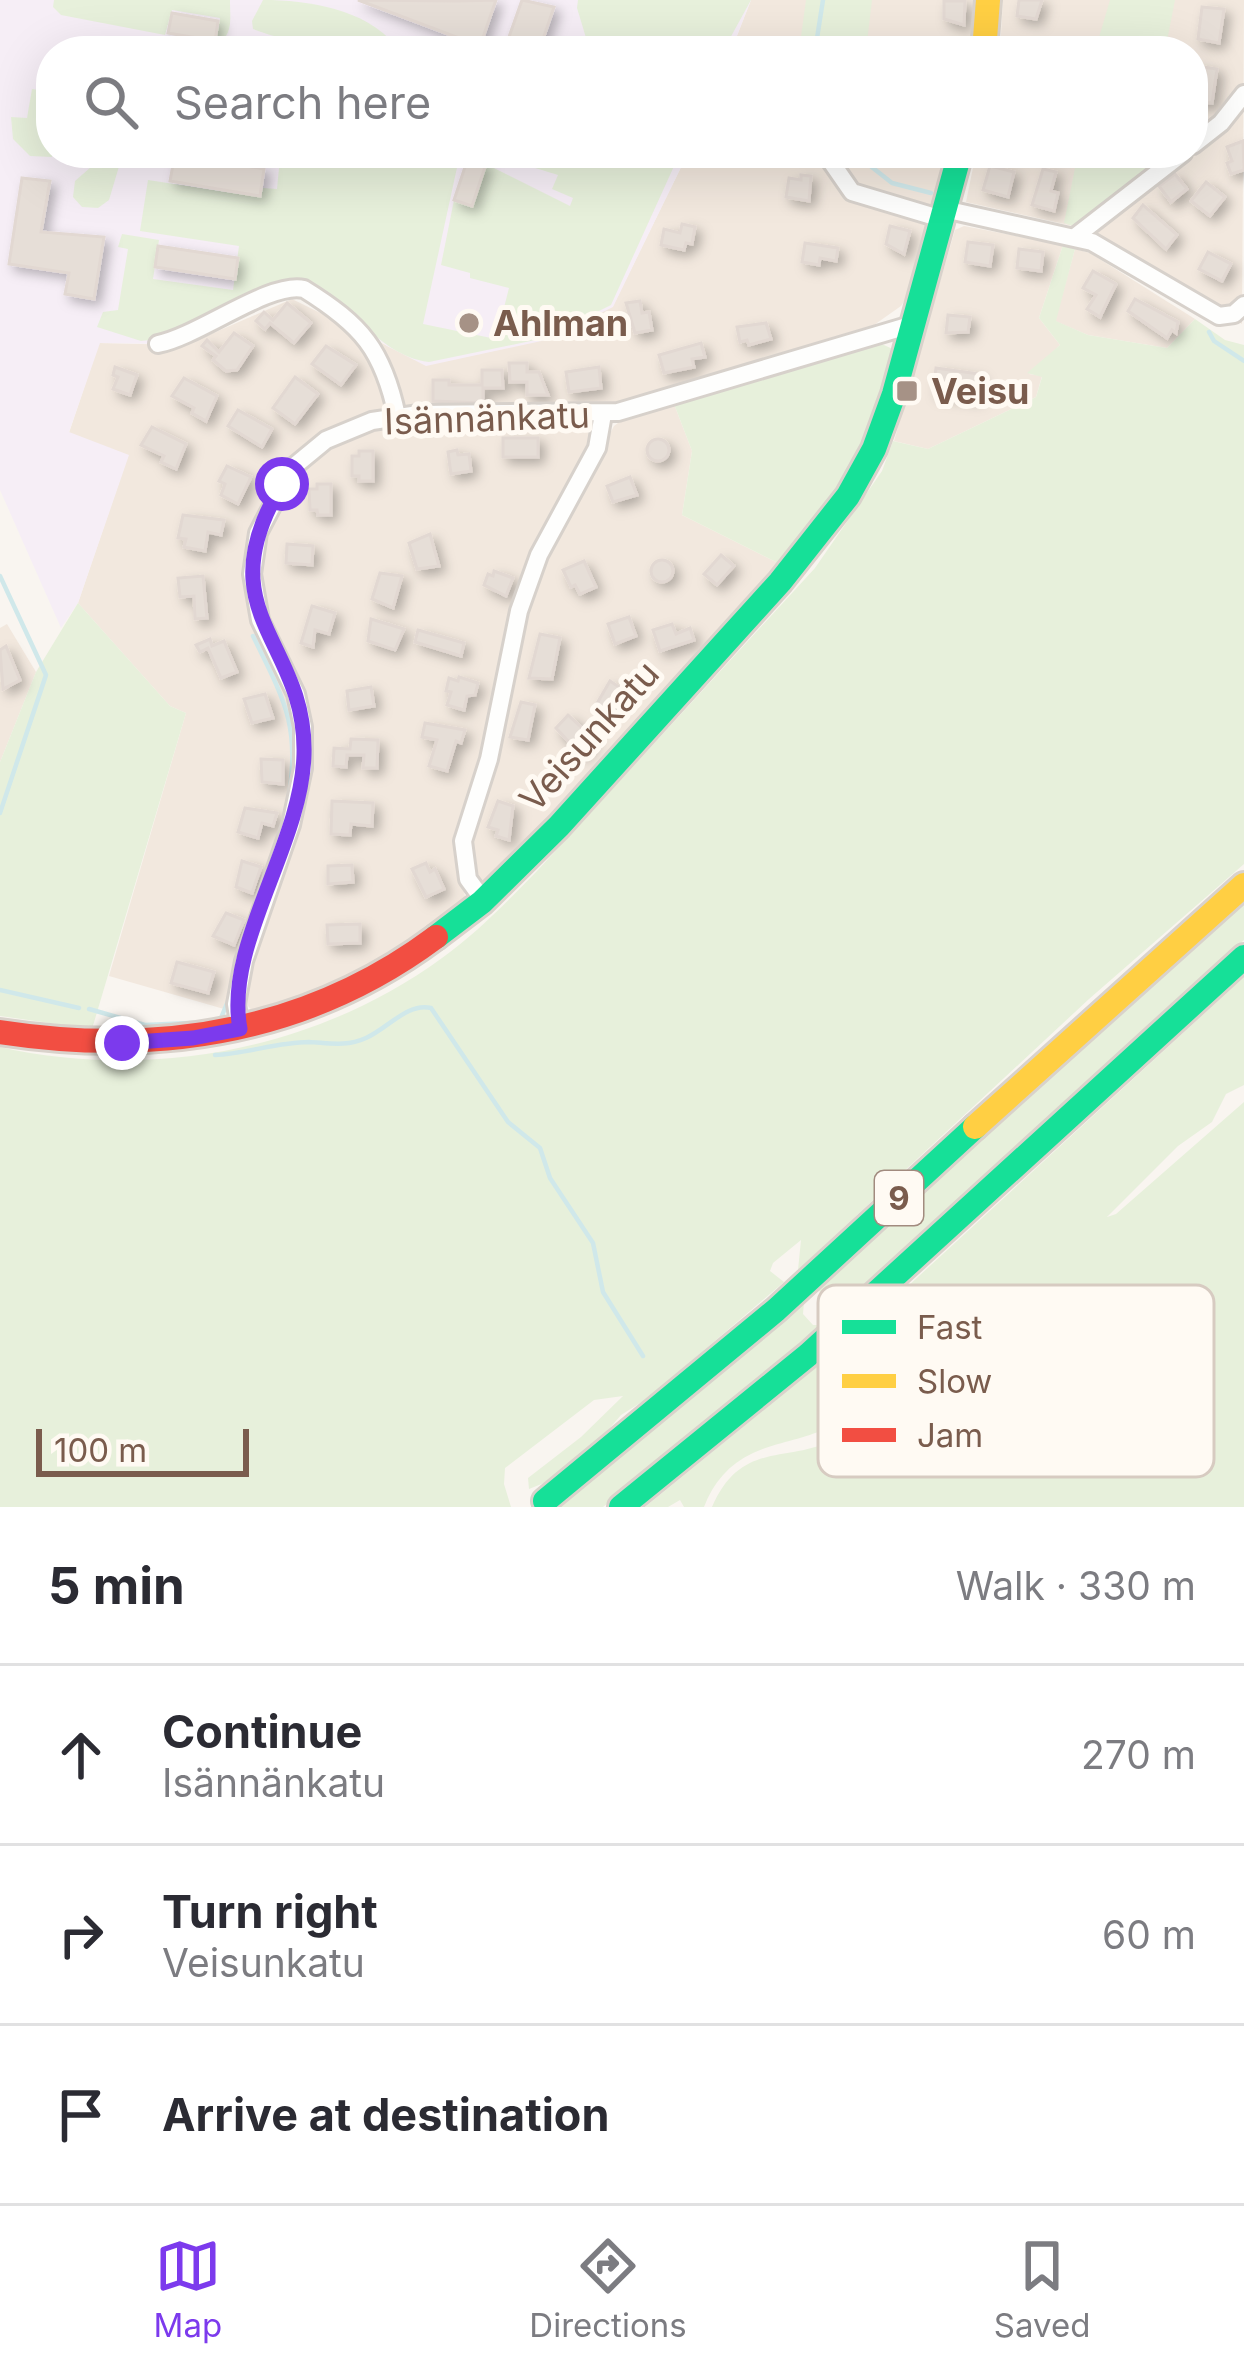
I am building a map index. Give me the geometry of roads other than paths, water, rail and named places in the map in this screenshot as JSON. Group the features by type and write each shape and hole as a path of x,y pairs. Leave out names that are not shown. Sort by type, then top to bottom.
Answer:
{"main road":[{"path":"985,36 988,0"},
{"name":"Veisunkatu","path":"0,1032 122,1043 240,1029 350,990 425,947 484,901 828,523 875,446 898,385 956,168"},
{"name":"9","path":"545,1501 776,1310 1150,965 1244,885"},
{"name":"9","path":"885,1285 1244,957"},
{"name":"9","path":"621,1507 818,1346"}],"street":[{"path":"1208,133 1244,94"},
{"path":"835,168 852,192 943,214 1076,236 1108,250 1211,314 1234,314 1244,305"},
{"path":"1076,236 1164,168"},
{"path":"158,344 176,340 274,292 294,286 304,289 374,347 386,369 397,416"},
{"name":"Isännänkatu","path":"240,1029 236,1004 244,961 291,825 302,783 304,748 296,694 260,620 252,574 258,532 274,497 303,457 340,433 397,416 603,414 914,324"},
{"path":"484,901 468,879 463,842 489,759 519,611 539,555 600,440 603,414"}],"waterway":[{"path":"817,36 823,0"},
{"path":"873,168 892,183 931,193"},
{"path":"1209,332 1214,341 1244,361"},
{"path":"0,576 46,675 0,813"},
{"path":"253,636 274,679 291,734 288,801"},
{"path":"0,990 79,1008"},
{"path":"89,1009 145,1025 212,1022 221,1018 230,996"},
{"path":"215,1055 297,1043 351,1043 414,1009 431,1008 508,1122 540,1148 550,1178 593,1243 603,1292 643,1356"}],"place":[{"name":"Ahlman","path":"469,323"},
{"name":"Veisu","path":"907,391"}]}
